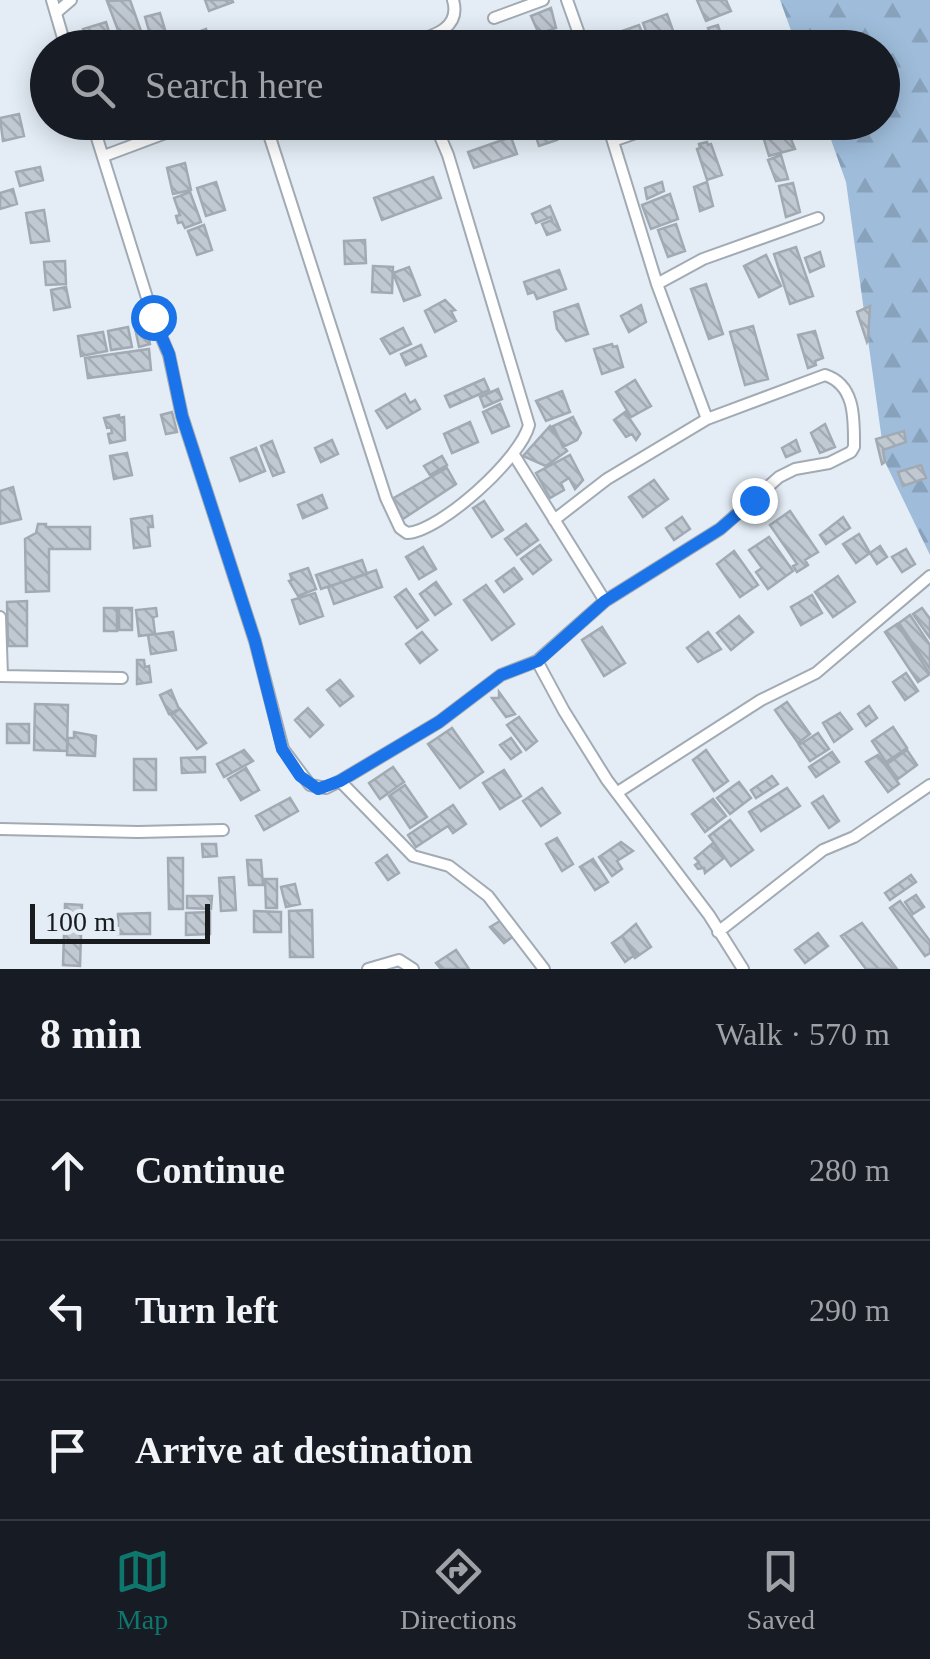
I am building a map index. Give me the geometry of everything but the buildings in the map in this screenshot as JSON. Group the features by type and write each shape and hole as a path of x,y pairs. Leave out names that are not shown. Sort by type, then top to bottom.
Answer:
{"street":[{"path":"54,6 71,0"},
{"path":"439,30 452,24 456,15 453,0"},
{"path":"494,18 544,0"},
{"path":"567,0 578,30"},
{"path":"98,140 153,317 169,354 182,416 255,641 282,749 310,785 326,788 340,781 439,722 501,675 538,661 605,601 720,529 779,477 852,452 853,407 836,379 825,375 707,419 608,479 554,520"},
{"path":"104,156 147,140"},
{"path":"271,140 386,498 400,528 408,533 426,528 478,491 526,438 528,416 442,140"},
{"path":"613,140 658,284 707,419"},
{"path":"658,284 703,260 818,218"},
{"path":"514,455 605,601"},
{"path":"618,792 751,706 816,672 930,576"},
{"path":"0,618 1,676 122,678"},
{"path":"538,661 564,711 743,969"},
{"path":"340,781 413,856 449,866 488,896 544,969"},
{"path":"718,932 822,850 854,837 930,785"},
{"path":"0,829 223,830"},
{"path":"368,969 399,960 413,969"}],"green space":[{"path":"780,0 930,0 930,555 885,462 846,182 831,140 900,140 900,30 791,30"}],"route":[{"path":"153,317 169,354 182,416 255,641 282,749 300,776 318,789 340,781 439,722 501,675 538,661 605,601 720,529 754,500"}]}
